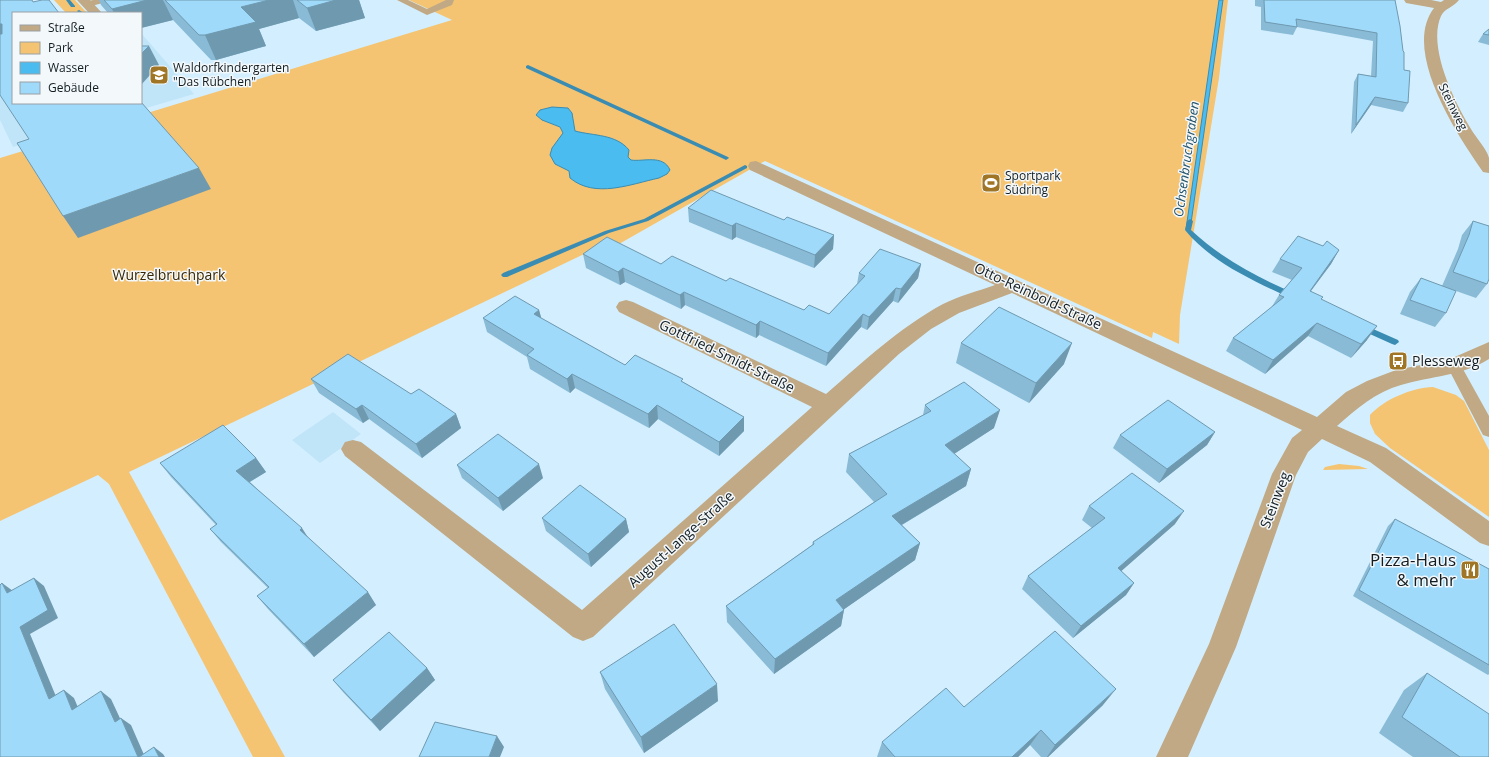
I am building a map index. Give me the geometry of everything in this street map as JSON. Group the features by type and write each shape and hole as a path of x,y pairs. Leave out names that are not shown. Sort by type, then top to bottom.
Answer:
{"street":[{"path":"1410,0 1448,3"},
{"path":"85,2 95,12"},
{"name":"Steinweg","path":"1448,3 1434,18 1432,28 1436,68 1444,94 1457,119 1489,168"},
{"name":"Otto-Reinbold-Straße","path":"756,166 1320,427"},
{"name":"August-Lange-Straße","path":"353,449 583,628 891,349 924,324 952,308 1014,285"},
{"name":"Gottfried-Smidt-Straße","path":"626,307 828,405"},
{"name":"Steinweg","path":"1172,757 1222,647 1284,474 1300,445 1354,398 1375,387 1396,378 1454,366 1476,357 1489,349"},
{"path":"1320,427 1378,455 1489,535"}],"lane":[{"path":"85,2 104,0"},
{"path":"401,0 428,12 445,6 450,0"},
{"path":"1454,366 1489,431"}],"shaded area":[{"name":"Waldorfkindergarten \"Das Rübchen\"","path":"142,34 194,94 13,147 0,120 0,56 12,104 142,104"},
{"path":"333,412 361,434 320,463 292,440"}],"green space":[{"path":"54,0 75,0 86,12 65,12"},
{"name":"Wurzelbruchpark","path":"409,0 1228,0 1219,78 1180,315 1179,344 1153,332 1152,338 765,161 619,244 603,245 129,472 285,757 253,757 109,484 98,475 0,521 0,158 452,20"},
{"path":"1433,387 1456,395 1464,401 1489,450 1489,517 1390,448 1375,434 1370,423 1370,415 1391,399 1407,392"},
{"path":"1339,464 1359,466 1368,469 1323,470 1325,467"}],"water":[{"path":"1219,0 1223,0 1190,230 1186,229"},
{"path":"552,107 568,108 572,113 575,131 611,138 624,145 629,150 628,157 631,160 658,160 667,165 670,170 667,174 659,178 613,188 591,188 580,184 570,178 569,171 555,164 550,155 552,148 563,133 560,127 542,120 536,115 540,110"}],"building":[{"path":"0,0 32,0 33,2 49,0 58,12 12,12 12,104 142,103 199,168 63,216 17,143 29,139 0,95 0,34 2,34 2,24 0,24"},
{"path":"104,0 147,0 112,9"},
{"path":"165,0 269,0 241,7 256,22 205,35 199,35"},
{"path":"297,0 336,0 307,8"},
{"path":"1264,0 1395,0 1404,52 1404,70 1410,71 1408,103 1375,97 1356,125 1358,74 1376,77 1377,33 1296,19 1297,27 1265,22"},
{"path":"1489,29 1489,35 1483,34"},
{"path":"142,46 149,46 142,53"},
{"path":"711,190 784,220 787,217 834,235 815,255 736,223 732,226 688,208"},
{"path":"1473,221 1489,226 1489,279 1487,284 1453,272 1469,235"},
{"path":"1298,236 1323,246 1327,241 1339,250 1310,291 1323,297 1321,299 1377,326 1361,344 1317,323 1273,360 1233,338 1284,297 1279,295 1302,268 1280,259"},
{"path":"607,237 661,264 672,256 726,281 730,278 804,310 809,305 829,314 865,276 859,273 880,249 921,264 901,289 896,288 869,317 863,314 828,353 760,321 756,325 684,292 680,295 623,268 618,272 583,254"},
{"path":"1421,278 1456,291 1446,313 1410,300"},
{"path":"515,296 539,310 534,314 625,365 635,355 683,379 681,381 744,417 719,442 657,405 648,414 572,374 567,379 527,355 534,349 483,318"},
{"path":"999,307 1072,343 1036,383 961,343"},
{"path":"348,354 411,394 419,389 456,414 416,444 362,405 356,409 311,379"},
{"path":"964,382 1000,410 945,445 971,469 892,516 920,543 836,600 844,610 775,659 726,606 814,544 813,542 887,494 849,454 931,411 925,405"},
{"path":"1168,400 1215,432 1167,469 1120,435"},
{"path":"223,425 256,458 236,471 302,528 300,530 368,592 304,644 257,596 269,587 210,529 217,524 160,463"},
{"path":"498,434 539,464 498,498 457,465"},
{"path":"1132,473 1184,511 1118,568 1134,583 1081,626 1028,576 1105,518 1089,506"},
{"path":"580,485 626,519 588,554 542,518"},
{"path":"1395,519 1489,569 1489,665 1359,590"},
{"path":"34,578 48,610 20,627 49,699 64,690 72,710 101,691 115,722 121,718 138,757 0,757 0,585 2,583 7,593"},
{"path":"674,624 717,684 641,737 600,672"},
{"path":"1055,631 1116,689 1055,745 1041,730 1012,757 895,757 882,742 946,688 964,707"},
{"path":"389,632 427,668 371,720 333,680"},
{"path":"1427,673 1489,714 1489,757 1460,757 1402,717"},
{"path":"435,722 497,736 489,757 419,757"},
{"path":"154,747 159,757 139,757"}],"waterway":[{"path":"68,0 73,6"},
{"path":"528,67 726,158"},
{"path":"505,275 607,232 646,220 745,167"},
{"name":"Ochsenbruchgraben","path":"1190,221 1188,230 1223,260 1249,275 1291,295"},
{"name":"Ochsenbruchgraben","path":"1364,328 1395,342"}],"place":[{"name":"Waldorfkindergarten \"Das Rübchen\"","path":"159,75"},
{"name":"Sportpark Südring","path":"991,183"},
{"name":"Plesseweg","path":"1398,361"},
{"name":"Pizza-Haus & mehr","path":"1470,570"}]}
